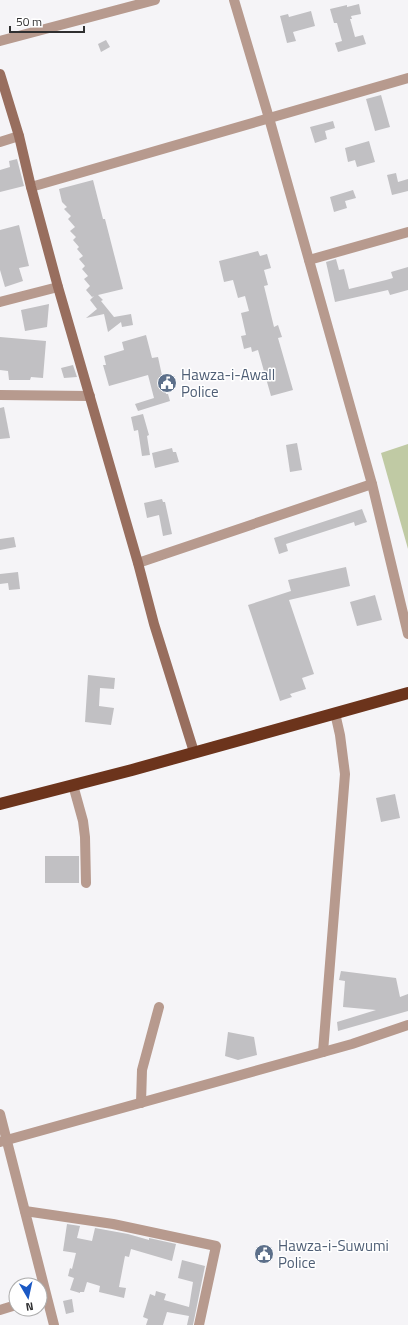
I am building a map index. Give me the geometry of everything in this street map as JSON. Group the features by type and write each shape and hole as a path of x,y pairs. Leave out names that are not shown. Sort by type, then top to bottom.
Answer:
{"highway":[{"path":"0,804 408,693"}],"street":[{"path":"0,41 155,0"},
{"path":"234,0 269,118 372,484 408,634"},
{"path":"0,74 19,136 58,287 138,563 154,624 194,752"},
{"path":"31,187 408,78"},
{"path":"0,142 19,136"},
{"path":"309,260 408,232"},
{"path":"0,302 58,287"},
{"path":"0,395 90,396"},
{"path":"138,563 372,484"},
{"path":"323,1052 345,774 340,735 335,713"},
{"path":"73,785 83,821 85,837 86,883"},
{"path":"141,1103 142,1070 159,1007"},
{"path":"3,1141 323,1052 408,1025"},
{"path":"0,1114 3,1141 25,1211 39,1277"},
{"path":"25,1211 113,1224 216,1246 199,1325"},
{"path":"48,1309 54,1325"}],"green space":[{"path":"408,444 408,549 381,453"}],"building":[{"path":"359,4 361,14 351,16 352,19 350,19 355,37 363,35 366,44 338,52 335,43 342,41 337,23 334,23 330,9"},
{"path":"311,11 315,26 293,32 296,41 287,43 280,16 288,14 289,17"},
{"path":"106,40 110,47 101,52 98,44"},
{"path":"381,95 390,127 375,131 366,99"},
{"path":"333,121 335,128 325,131 327,139 315,143 310,127"},
{"path":"369,141 375,162 357,167 355,160 348,162 345,148"},
{"path":"17,159 24,186 0,192 0,170 10,167 9,161"},
{"path":"396,173 398,182 408,179 408,191 392,195 387,175"},
{"path":"93,180 103,219 105,219 123,289 98,295 114,317 131,314 133,325 122,327 121,322 108,332 104,314 86,318 97,309 90,300 94,296 92,297 86,290 90,286 84,279 88,276 82,269 85,266 79,259 83,256 77,249 79,247 73,240 76,237 70,231 75,227 68,219 71,216 64,209 67,207 62,202 59,189"},
{"path":"353,190 356,198 345,201 347,208 334,212 330,197"},
{"path":"19,225 29,266 19,268 23,281 5,287 0,270 0,230"},
{"path":"258,251 260,256 267,254 271,268 264,270 268,285 264,286 274,327 278,325 282,337 278,338 293,390 271,396 258,350 252,352 251,347 244,349 241,336 246,335 241,313 249,311 245,296 238,298 233,280 224,282 219,261"},
{"path":"336,259 339,270 344,269 349,289 393,278 391,272 408,267 408,290 390,295 388,290 335,302 326,262"},
{"path":"49,304 47,327 25,331 21,310"},
{"path":"146,335 152,358 158,357 166,394 168,394 170,401 138,411 135,404 154,398 148,375 109,386 103,365 106,365 104,356 124,350 122,342"},
{"path":"0,337 46,341 43,378 31,377 30,380 9,380 8,371 0,370"},
{"path":"73,365 77,377 64,378 61,368"},
{"path":"4,407 10,438 0,439 0,408"},
{"path":"143,414 149,435 147,436 150,455 142,456 138,430 134,431 131,417"},
{"path":"297,443 302,470 290,472 286,445"},
{"path":"172,448 173,452 176,452 179,462 155,468 152,453"},
{"path":"162,499 163,502 165,502 172,534 163,536 159,515 147,518 144,503"},
{"path":"362,509 367,522 355,526 354,522 286,544 288,551 279,554 274,538"},
{"path":"14,537 16,547 0,550 0,539"},
{"path":"346,567 350,586 289,600 314,674 302,678 306,689 290,694 292,697 280,701 248,605 291,591 288,580"},
{"path":"18,572 20,589 9,590 8,583 0,584 0,574"},
{"path":"375,595 382,620 357,626 350,602"},
{"path":"88,675 115,678 114,689 100,688 99,706 114,708 111,725 85,722"},
{"path":"395,794 400,818 381,822 376,798"},
{"path":"45,856 79,856 79,883 45,883"},
{"path":"341,971 396,978 400,997 408,994 408,1011 338,1031 337,1022 376,1010 343,1007 345,981 339,980"},
{"path":"228,1032 254,1037 257,1055 238,1060 225,1056"},
{"path":"67,1224 80,1226 77,1238 92,1241 95,1228 128,1234 149,1240 149,1238 176,1244 172,1261 131,1249 129,1257 125,1256 119,1287 126,1288 124,1298 99,1292 100,1286 87,1282 84,1292 80,1293 70,1290 74,1278 68,1276 70,1268 72,1269 76,1253 63,1251"},
{"path":"182,1260 205,1266 193,1325 187,1325 189,1316 167,1312 163,1325 146,1325 148,1319 143,1317 150,1294 155,1296 156,1291 166,1294 164,1300 189,1307 193,1282 178,1278"},
{"path":"72,1299 74,1312 66,1314 63,1301"}],"place":[{"name":"Hawza-i-Awall Police","path":"167,383"},
{"name":"Hawza-i-Suwumi Police","path":"264,1254"}]}
